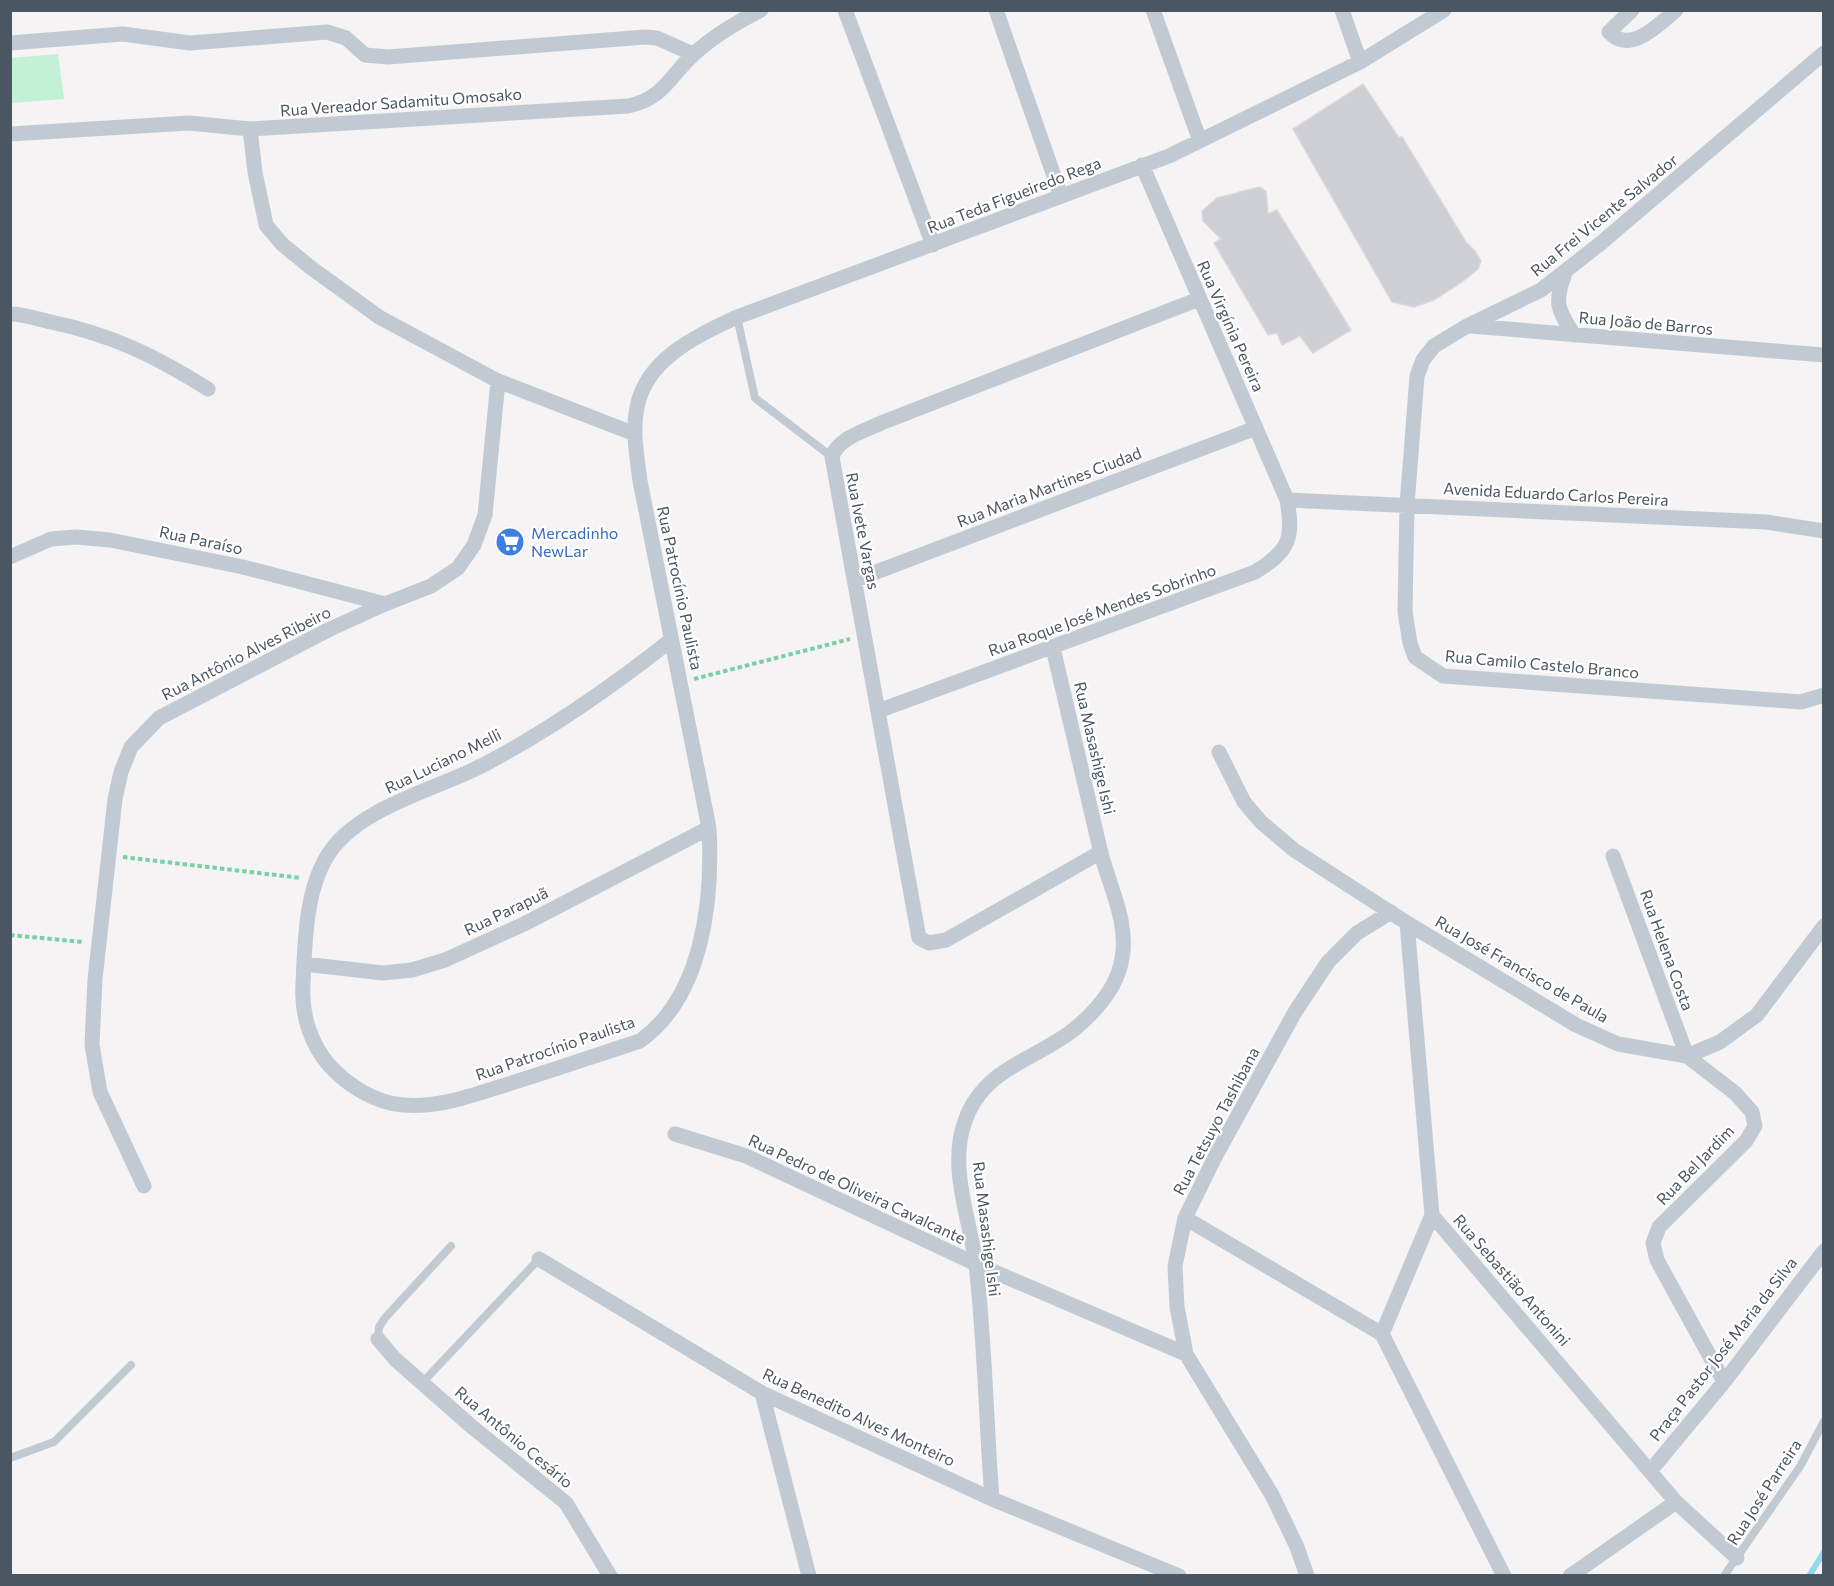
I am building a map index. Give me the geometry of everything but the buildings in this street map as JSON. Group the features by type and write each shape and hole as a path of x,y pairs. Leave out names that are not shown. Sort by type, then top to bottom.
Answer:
{"street":[{"name":"Rua Vereador Sadamitu Omosako","path":"10,134 189,123 250,129 628,106 648,101 658,94 693,54 714,36 761,10"},
{"path":"845,10 933,245"},
{"path":"996,10 1061,196"},
{"path":"1154,10 1200,141"},
{"path":"1342,10 1360,62"},
{"name":"Rua Teda Figueiredo Rega","path":"635,434 637,407 643,388 653,373 673,351 737,317 933,245 1200,141 1360,62 1443,10"},
{"path":"1632,10 1609,32 1617,40 1623,42 1642,36 1676,10"},
{"path":"10,43 123,34 190,43 327,32 346,38 365,55 388,57 645,37 657,38 693,54"},
{"name":"Rua Frei Vicente Salvador","path":"1407,504 1417,376 1434,346 1467,326 1541,290 1678,179 1824,53"},
{"path":"250,129 255,172 266,225 282,244 379,317 498,381 635,434"},
{"name":"Rua Virgínia Pereira","path":"1142,165 1287,500"},
{"path":"1567,270 1557,297 1561,315 1574,335"},
{"name":"Rua Ivete Vargas","path":"1101,852 946,940 929,943 919,937 832,457 834,450 842,442 880,423 1199,299"},
{"path":"10,314 76,327 118,340 160,359 208,389"},
{"name":"Rua João de Barros","path":"1467,326 1824,355"},
{"name":"Rua Antônio Alves Ribeiro","path":"144,1186 106,1110 94,1072 92,1016 121,771 131,747 159,718 257,665 385,604 431,586 458,568 474,545 484,514 498,381"},
{"name":"Rua Maria Martines Ciudad","path":"855,580 1256,428"},
{"name":"Rua Patrocínio Paulista","path":"304,964 302,1002 308,1030 324,1059 344,1082 374,1097 400,1105 447,1103 640,1041 658,1028 674,1008 696,953 707,904 711,865 709,828 640,481 635,434"},
{"name":"Avenida Eduardo Carlos Pereira","path":"1287,500 1766,522 1824,531"},
{"name":"Rua Roque José Mendes Sobrinho","path":"878,711 1255,572 1270,563 1283,550 1289,539 1291,523 1287,500"},
{"name":"Rua Camilo Castelo Branco","path":"1407,504 1406,612 1410,643 1415,657 1443,676 1801,702 1824,695"},
{"name":"Rua Paraíso","path":"10,557 51,539 76,537 110,540 243,567 385,604"},
{"name":"Rua Luciano Melli","path":"304,964 316,880 332,849 348,833 381,811 486,764 580,709 671,640"},
{"name":"Rua Masashige Ishi","path":"992,1499 976,1264 959,1156 964,1121 985,1087 1016,1062 1069,1034 1092,1014 1109,993 1122,959 1123,936 1118,905 1101,852 1053,648"},
{"name":"Rua José Francisco de Paula","path":"1219,752 1244,802 1261,822 1294,850 1407,923 1576,1025 1618,1044 1687,1056"},
{"name":"Rua Parapuã","path":"304,964 383,973 412,970 445,960 524,924 709,828"},
{"name":"Rua Helena Costa","path":"1613,856 1687,1056"},
{"name":"Rua Tetsuyo Tashibana","path":"1307,1575 1297,1547 1272,1495 1186,1354 1177,1307 1175,1266 1185,1218 1215,1157 1295,1011 1328,962 1357,933 1391,912"},
{"name":"Rua Sebastião Antonini","path":"1407,923 1432,1215 1651,1470 1676,1503 1737,1558"},
{"path":"1687,1056 1720,1042 1757,1015 1824,926"},
{"name":"Rua Bel Jardim","path":"1687,1056 1735,1093 1752,1112 1755,1126 1746,1141 1659,1227 1653,1243 1657,1260 1724,1382"},
{"name":"Rua Pedro de Oliveira Cavalcante","path":"675,1134 746,1156 976,1264 1186,1354"},
{"path":"1382,1334 1432,1215"},
{"path":"1185,1218 1382,1334 1504,1575"},
{"name":"Praça Pastor José Maria da Silva","path":"1651,1470 1724,1382 1824,1251"},
{"name":"Rua Benedito Alves Monteiro","path":"539,1259 762,1393 992,1499 1174,1575"},
{"name":"Rua Antônio Cesário","path":"378,1339 381,1346 422,1383 566,1503 610,1575"},
{"path":"762,1393 809,1575"},
{"path":"1570,1575 1676,1503"}],"lane":[{"path":"737,317 755,398 832,457"},
{"path":"378,1339 378,1327 385,1318 451,1246"},
{"path":"422,1383 539,1259"},
{"path":"10,1458 54,1443 131,1365"},
{"name":"Rua José Parreira","path":"1724,1575 1801,1465 1824,1421"}],"path":[{"path":"681,682 865,635"},
{"path":"110,856 316,880"},
{"path":"10,935 99,944"}],"green space":[{"path":"58,54 64,99 11,103 11,58"}],"waterway":[{"path":"1809,1576 1824,1552"}],"place":[{"name":"Mercadinho NewLar","path":"510,542"}]}
